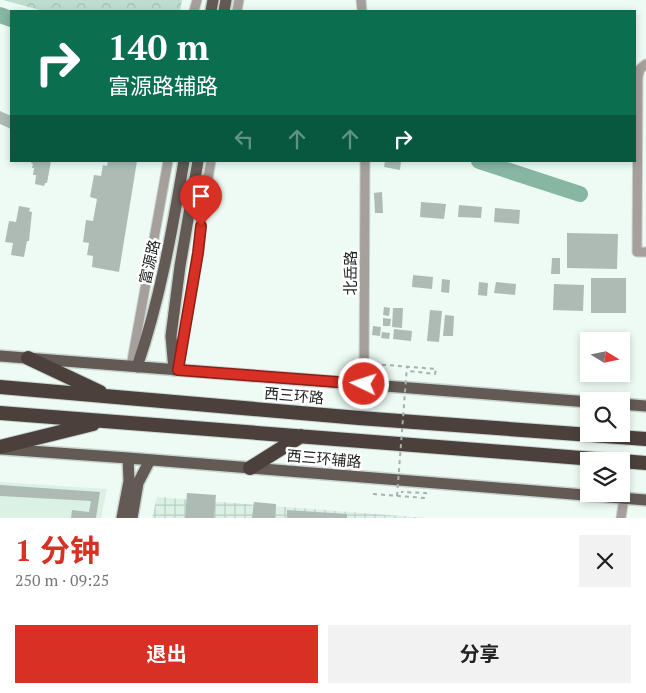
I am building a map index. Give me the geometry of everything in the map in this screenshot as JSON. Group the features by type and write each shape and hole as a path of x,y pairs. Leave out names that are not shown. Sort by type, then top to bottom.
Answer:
{"highway":[{"path":"28,358 107,395"},
{"name":"西三环路","path":"0,387 358,418 646,439"},
{"path":"0,413 580,458"},
{"path":"0,448 106,421"},
{"path":"250,468 301,436"},
{"path":"630,462 646,463"}],"main road":[{"name":"富源路","path":"134,366 149,332 169,249 184,162"},
{"name":"富源路","path":"176,370 171,336 180,266 198,162"},
{"path":"0,356 580,401"},
{"path":"630,405 646,406"},
{"name":"西三环辅路","path":"0,448 580,494"},
{"path":"122,518 129,481 128,458"},
{"path":"132,518 138,483 150,460"},
{"name":"西三环辅路","path":"630,499 646,500"}],"street":[{"path":"646,64 640,69 638,77 637,252 646,252"},
{"path":"134,366 168,162"},
{"path":"176,370 198,253 202,213 212,162"},
{"name":"北岳路","path":"364,384 365,162"},
{"path":"621,518 623,502"}],"path":[{"path":"374,364 436,369 435,374 409,372"},
{"path":"397,496 407,366"},
{"path":"373,494 425,498 426,493 400,492"}],"shaded area":[{"path":"0,482 107,489 101,518 0,518"},
{"path":"157,497 427,518 152,518"}],"green space":[{"path":"3,0 182,0 180,10 39,10"}],"building":[{"path":"0,111 10,116 10,129 0,124"},
{"path":"51,162 47,183 44,186 35,184 36,175 33,175 34,168 32,168 33,164 31,163"},
{"path":"108,162 137,162 119,272 92,267 93,256 87,255 89,243 83,242 86,220 93,221 97,199 90,197 94,175 101,176 103,165 107,166"},
{"path":"385,162 401,162 400,170 384,167"},
{"path":"382,192 383,213 375,213 374,193"},
{"path":"421,202 446,204 444,219 420,217"},
{"path":"459,205 482,207 481,218 458,217"},
{"path":"19,206 30,208 29,211 32,212 29,241 27,241 24,257 11,255 13,243 5,242 9,221 16,222"},
{"path":"495,208 520,210 519,224 494,222"},
{"path":"567,233 618,234 617,269 567,268"},
{"path":"552,258 560,258 560,274 551,274"},
{"path":"413,275 433,277 432,289 412,287"},
{"path":"591,278 626,278 626,313 591,313"},
{"path":"442,279 450,280 449,293 441,292"},
{"path":"479,282 488,283 487,296 478,295"},
{"path":"496,282 516,284 515,295 494,293"},
{"path":"554,284 584,285 583,311 553,310"},
{"path":"384,307 390,308 389,316 383,315"},
{"path":"393,308 403,308 402,328 392,327"},
{"path":"430,310 442,311 439,342 427,341"},
{"path":"445,315 454,316 453,336 443,336"},
{"path":"383,318 391,319 390,326 383,326"},
{"path":"373,326 381,327 380,336 372,335"},
{"path":"394,329 412,331 411,341 393,339"},
{"path":"382,332 390,333 389,339 381,338"},
{"path":"0,485 100,492 96,518 71,518 72,510 89,512 91,501 0,496"},
{"path":"187,493 216,495 214,518 185,518"},
{"path":"254,502 276,504 275,518 252,518"},
{"path":"287,510 347,514 347,518 287,518"}],"waterway":[{"path":"0,15 10,19"},
{"path":"482,162 580,194"}],"route":[{"path":"201,226 178,370 364,384"}]}
